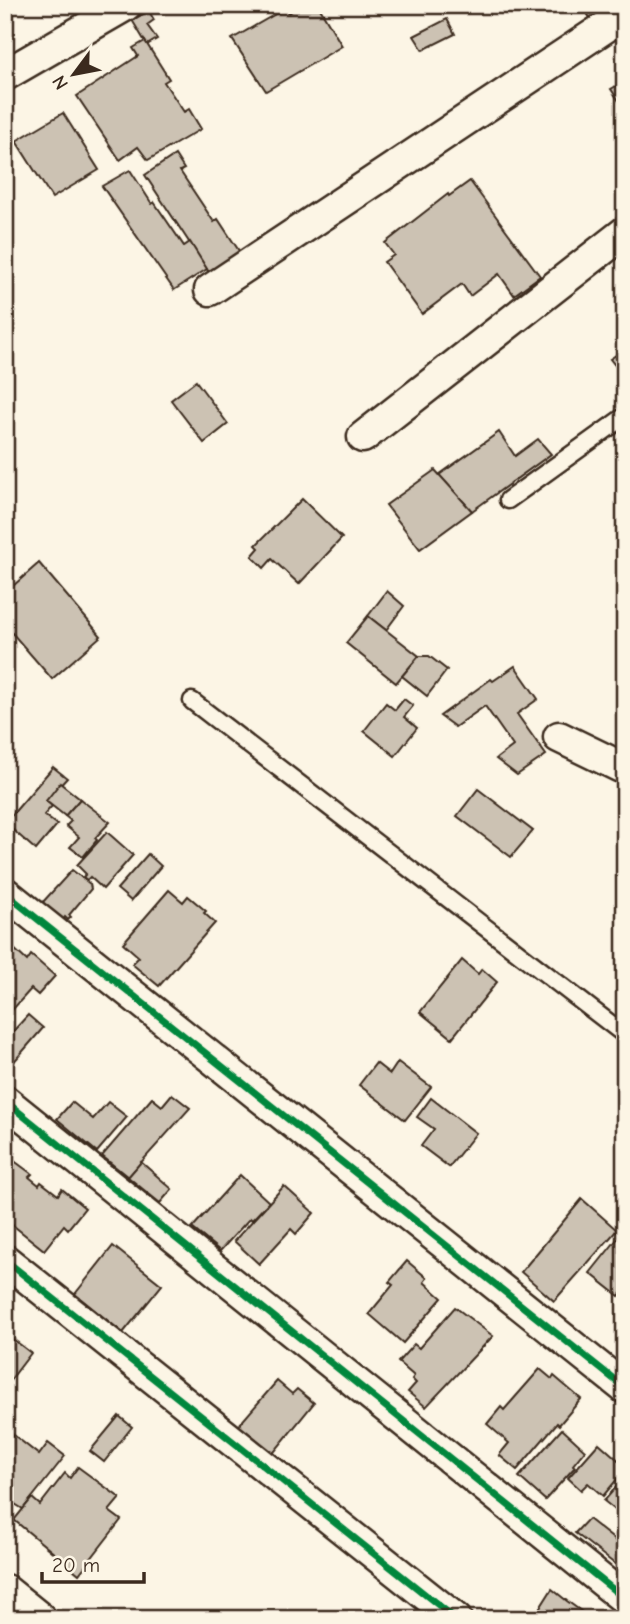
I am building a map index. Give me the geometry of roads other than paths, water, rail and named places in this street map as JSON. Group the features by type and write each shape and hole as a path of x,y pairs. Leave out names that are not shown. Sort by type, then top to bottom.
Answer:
{"street":[{"path":"5,75 126,5"},
{"path":"210,289 625,14"},
{"path":"363,437 625,232"},
{"path":"558,737 625,769"},
{"path":"5,893 625,1388"},
{"path":"5,1101 625,1599"},
{"path":"5,1260 456,1619"},
{"path":"5,1590 41,1619"}],"lane":[{"path":"508,500 625,416"},
{"path":"192,701 625,1035"}]}
